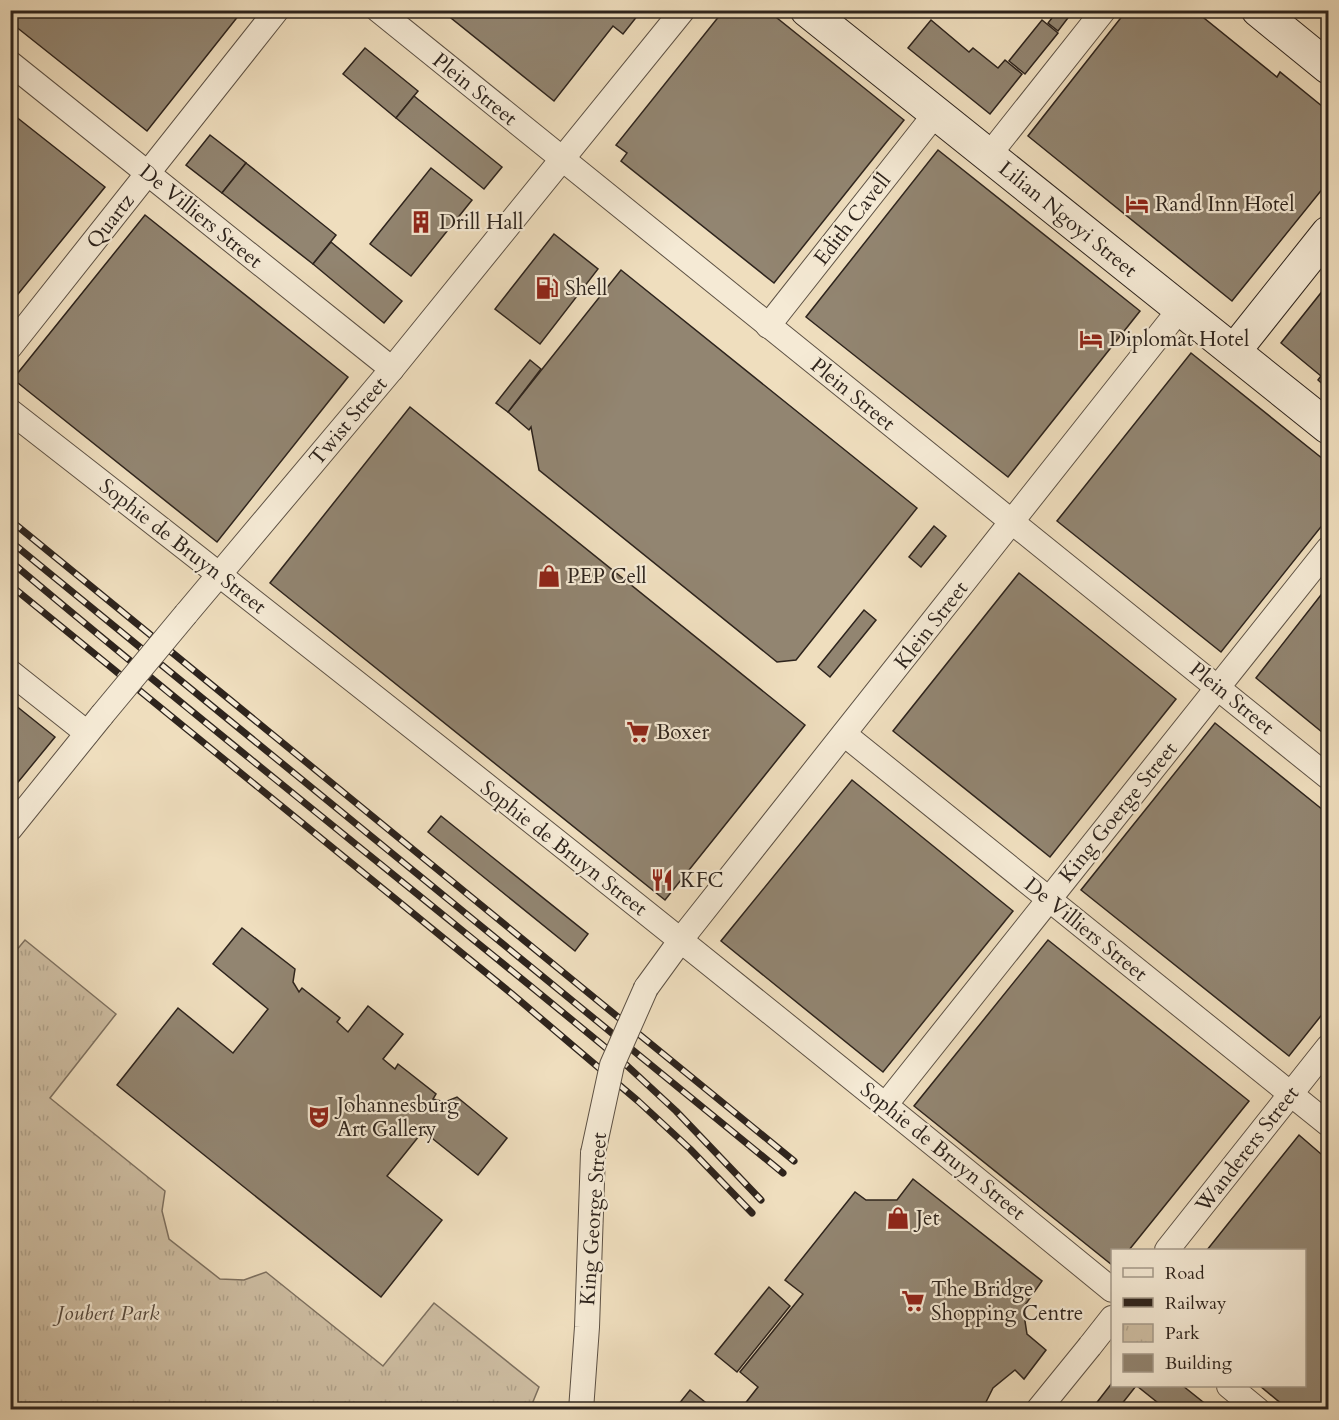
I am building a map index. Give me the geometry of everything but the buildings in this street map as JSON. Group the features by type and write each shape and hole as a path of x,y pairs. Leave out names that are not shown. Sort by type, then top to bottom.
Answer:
{"street":[{"name":"Quartz","path":"10,347 277,10"},
{"name":"Plein Street","path":"378,10 1329,777"},
{"name":"Twist Street","path":"10,829 102,715 392,369 683,10"},
{"name":"Lilian Ngoyi Street","path":"807,10 1329,427"},
{"path":"989,155 1104,10"},
{"path":"1258,10 1329,67"},
{"name":"De Villiers Street","path":"10,63 392,369"},
{"name":"Edith Cavell","path":"768,326 936,113"},
{"path":"1234,351 1329,233"},
{"name":"Klein Street","path":"681,941 1180,309"},
{"name":"Sophie de Bruyn Street","path":"10,411 886,1104 1111,1288"},
{"name":"King Goerge Street","path":"886,1104 1329,549"},
{"path":"10,672 87,734"},
{"name":"De Villiers Street","path":"844,734 1329,1124"},
{"name":"King George Street","path":"581,1410 587,1327 593,1153 612,1065 646,988 681,941"},
{"name":"Wanderers Street","path":"1169,1249 1329,1047"},
{"path":"1038,1410 1111,1320"},
{"path":"1230,1387 1258,1410"}],"green space":[{"name":"Joubert Park","path":"25,940 116,1014 50,1098 165,1191 162,1211 169,1239 220,1279 244,1280 266,1272 383,1366 434,1303 539,1387 530,1409 11,1409 10,958"}],"railway":[{"path":"10,520 794,1161"},
{"path":"10,541 783,1173"},
{"path":"10,561 623,1062 676,1111 761,1200"},
{"path":"10,585 512,994 638,1101 690,1149 752,1213"}],"place":[{"name":"Rand Inn Hotel","path":"1137,204"},
{"name":"Drill Hall","path":"421,222"},
{"name":"Shell","path":"547,288"},
{"name":"Diplomat Hotel","path":"1091,339"},
{"name":"PEP Cell","path":"549,576"},
{"name":"Boxer","path":"638,732"},
{"name":"KFC","path":"662,880"},
{"name":"Johannesburg Art Gallery","path":"319,1117"},
{"name":"Jet","path":"898,1218"},
{"name":"The Bridge Shopping Centre","path":"913,1301"}]}
